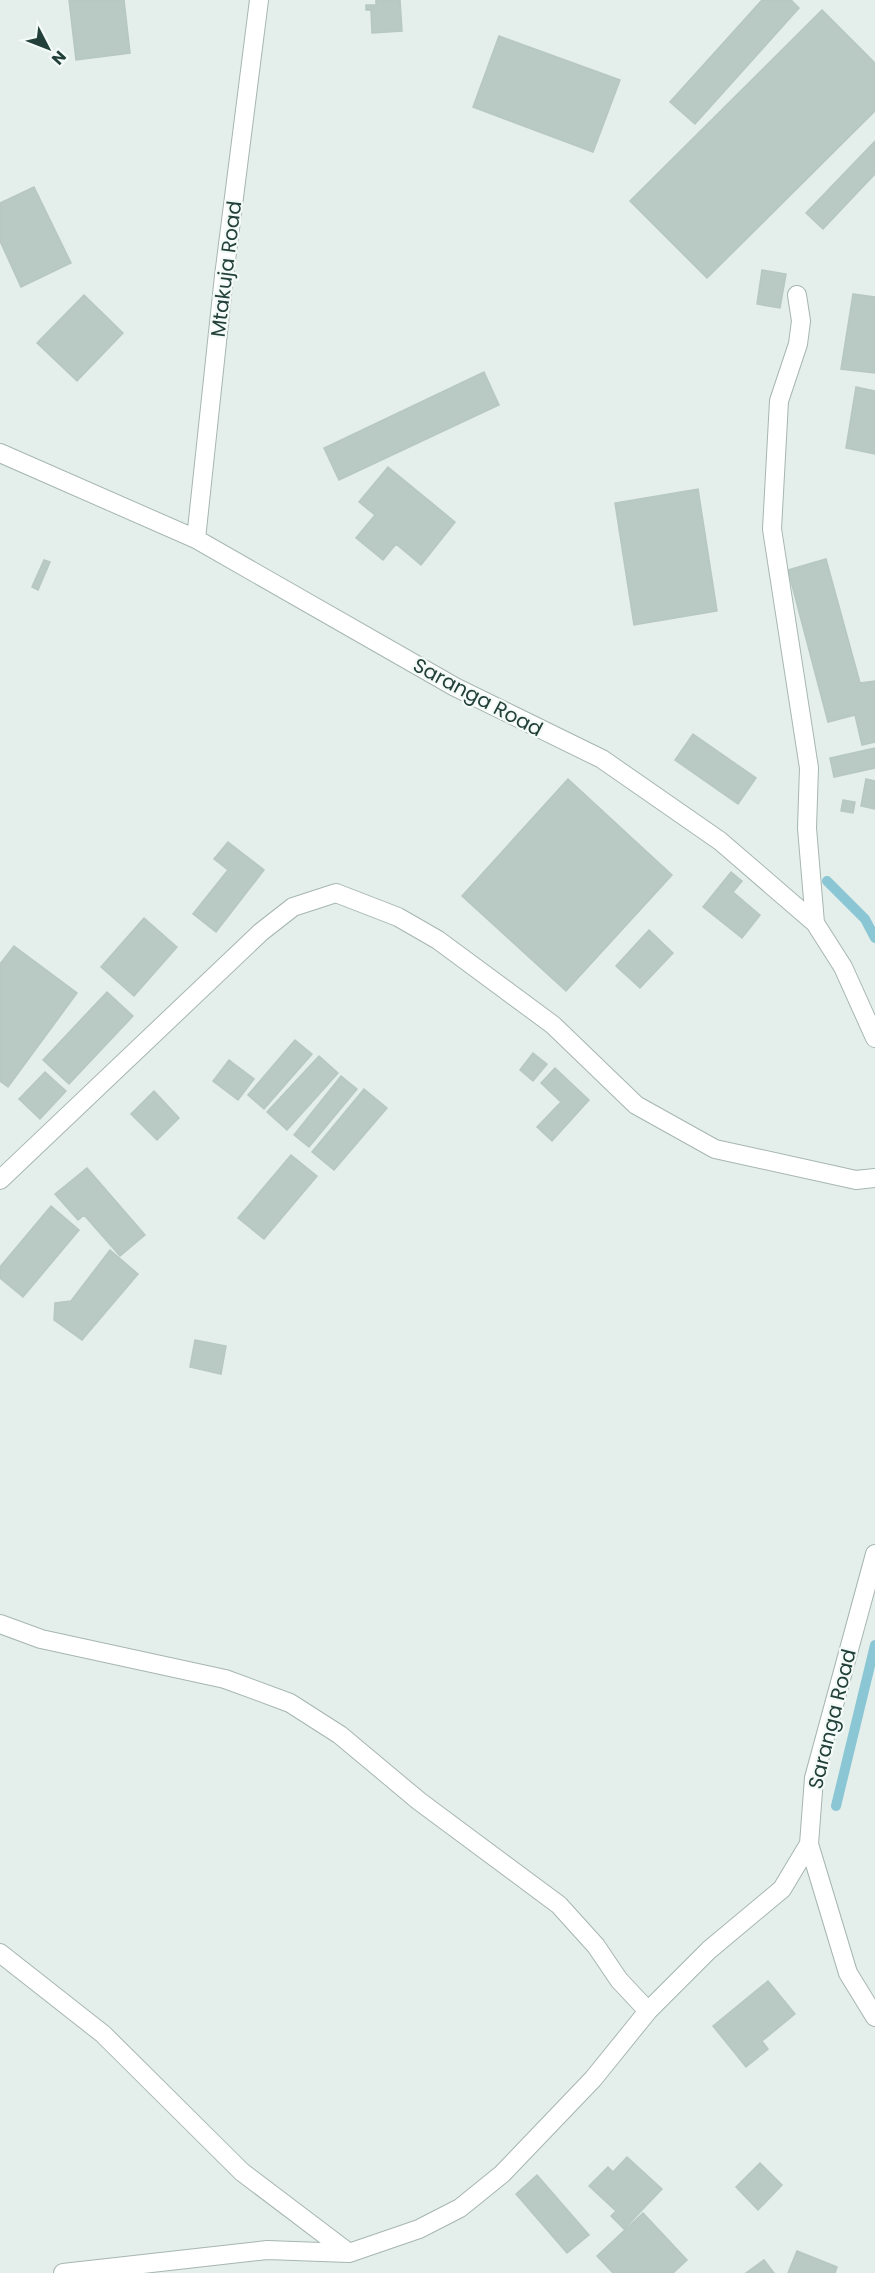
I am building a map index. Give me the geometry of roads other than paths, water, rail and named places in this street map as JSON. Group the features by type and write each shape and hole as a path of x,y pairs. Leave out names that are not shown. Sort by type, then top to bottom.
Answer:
{"street":[{"name":"Mtakuja Road","path":"196,539 224,276 259,0"},
{"path":"797,295 801,321 798,344 779,401 772,529 809,768 807,828 815,923"},
{"name":"Saranga Road","path":"0,453 196,539 455,687 602,759 720,841 815,923 843,967 875,1038"},
{"path":"0,1180 261,932 293,907 336,893 398,917 438,940 553,1025 636,1105 716,1149 856,1180 875,1179"},
{"name":"Saranga Road","path":"875,1554 814,1778 808,1844 848,1974 875,2017"},
{"path":"0,1624 40,1639 225,1679 290,1704 340,1735 427,1808 559,1905 596,1946 619,1980 648,2011"},
{"path":"63,2273 267,2250 349,2253 419,2229 468,2201 502,2174 593,2079 648,2011 710,1950 782,1889 808,1844"},
{"path":"0,1953 103,2034 242,2172 349,2253"}],"waterway":[{"path":"827,881 865,919 875,938"},
{"path":"836,1806 875,1645"}]}
